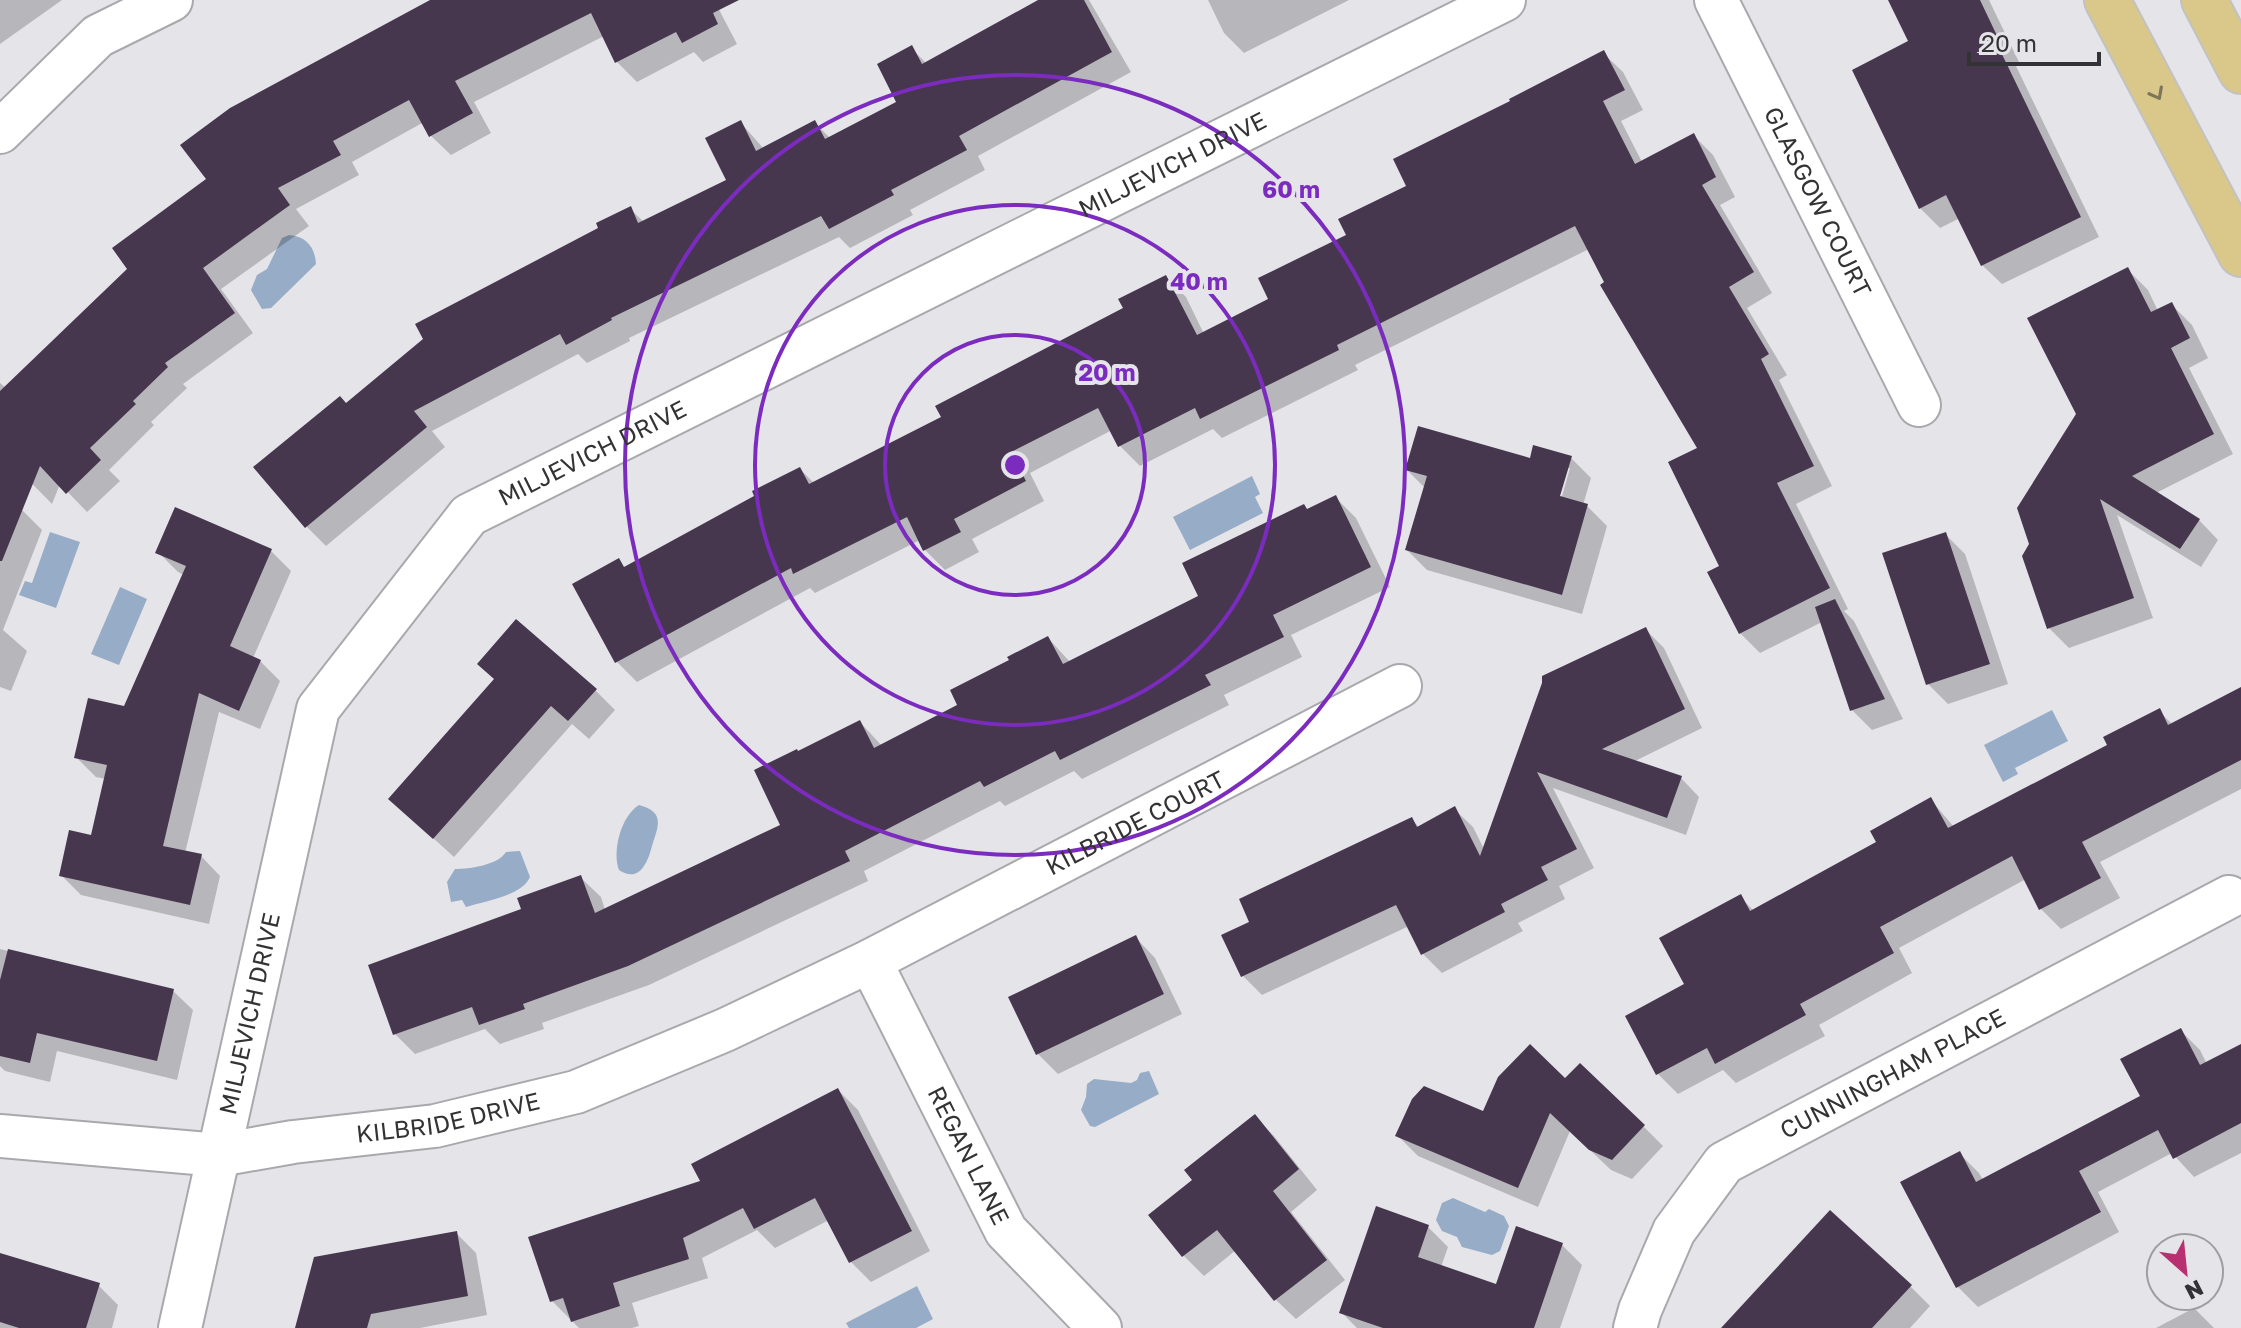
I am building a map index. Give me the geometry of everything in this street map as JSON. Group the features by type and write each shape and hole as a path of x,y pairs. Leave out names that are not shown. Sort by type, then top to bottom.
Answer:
{"main road":[{"path":"2107,0 2241,254"},
{"path":"2204,0 2241,71"}],"street":[{"path":"0,132 98,36 171,0"},
{"name":"MILJEVICH DRIVE","path":"180,1328 318,709 469,515 1504,0"},
{"name":"GLASGOW COURT","path":"1716,0 1919,405"},
{"name":"KILBRIDE COURT","path":"870,961 1400,686"},
{"name":"CUNNINGHAM PLACE","path":"1635,1328 1674,1231 1724,1163 2229,897"},
{"name":"KILBRIDE DRIVE","path":"0,1136 219,1155 293,1142 435,1126 576,1092 725,1030 870,961"},
{"name":"REGAN LANE","path":"870,961 1006,1231 1100,1328"}],"water":[{"path":"289,235 308,244 314,252 316,264 271,308 262,309 251,290 257,275 267,269 282,238"},
{"path":"1252,476 1260,494 1255,497 1263,513 1190,550 1173,517"},
{"path":"50,532 80,542 56,608 19,595 25,581 32,583"},
{"path":"120,587 147,599 119,665 91,654"},
{"path":"2052,710 2068,741 2015,768 2018,774 2003,782 1984,745"},
{"path":"639,805 657,816 658,827 642,869 638,873 626,874 619,870 618,844 627,817"},
{"path":"520,851 530,877 519,889 466,907 462,900 451,902 447,882 455,869 483,865 497,860 506,852"},
{"path":"1149,1071 1159,1094 1095,1127 1090,1126 1081,1110 1087,1084 1094,1079 1131,1083 1137,1080 1140,1073"},
{"path":"1453,1198 1485,1212 1489,1209 1504,1216 1509,1226 1500,1251 1492,1255 1462,1247 1457,1237 1442,1231 1436,1220 1442,1203"},
{"path":"917,1286 933,1319 916,1328 849,1328 846,1323"}],"building":[{"path":"430,0 739,0 713,13 718,24 682,43 676,32 615,63 591,13 455,81 473,113 429,137 409,100 333,141 341,155 278,188 290,205 203,268 235,313 165,363 168,367 133,401 136,404 90,448 101,460 66,494 40,466 0,561 0,391 127,269 112,248 206,179 180,145 230,108"},
{"path":"1038,0 1084,0 1112,52 959,136 967,150 891,190 894,195 829,229 821,216 611,318 566,345 560,334 414,411 427,427 305,528 253,467 340,396 346,403 423,339 415,324 598,228 596,223 631,206 638,223 726,180 705,138 741,120 756,151 815,120 825,139 896,102 877,64 912,45 922,64"},
{"path":"1888,0 1980,0 2000,42 1997,44 2081,217 1981,266 1946,195 1919,209 1852,70 1908,41"},
{"path":"1604,50 1625,90 1603,101 1635,164 1694,133 1716,177 1702,185 1754,272 1729,287 1769,354 1761,359 1814,466 1777,483 1830,588 1739,634 1707,572 1719,566 1668,462 1697,448 1600,285 1604,282 1575,226 1337,345 1339,350 1200,419 1195,408 1118,447 1098,408 1011,452 1026,481 954,519 961,532 923,551 907,517 793,574 791,568 615,663 572,584 619,558 624,567 754,496 752,491 800,467 809,484 941,417 935,406 1123,308 1118,299 1166,275 1197,335 1268,299 1258,278 1346,235 1338,219 1406,186 1393,159"},
{"path":"2128,267 2151,312 2172,302 2190,338 2171,348 2214,434 2132,476 2200,519 2180,549 2100,499 2134,598 2047,629 2022,556 2029,544 2017,508 2076,414 2027,318"},
{"path":"1418,426 1530,458 1533,445 1572,456 1560,496 1588,504 1562,595 1405,550 1427,476 1405,470"},
{"path":"1336,495 1371,567 1273,615 1284,637 1205,675 1211,685 1060,760 1055,751 984,787 980,781 845,851 850,861 628,966 523,1004 525,1009 479,1025 472,1007 393,1035 368,965 521,909 517,898 581,875 595,913 780,825 754,770 860,720 874,748 957,705 950,690 1048,636 1063,664 1198,596 1182,563 1304,504 1307,509"},
{"path":"175,507 272,549 230,646 261,660 239,711 199,693 163,846 202,854 190,905 59,876 69,830 91,835 107,765 74,758 88,698 124,706 186,566 155,553"},
{"path":"1946,532 1990,664 1926,685 1882,553"},
{"path":"1835,599 1885,699 1850,711 1815,607"},
{"path":"516,619 597,689 568,721 551,706 433,839 388,799 494,679 477,664"},
{"path":"1646,627 1685,709 1602,749 1682,776 1667,818 1537,772 1577,849 1541,867 1548,880 1501,904 1505,912 1421,955 1396,905 1241,977 1221,935 1249,922 1239,899 1412,817 1417,827 1455,806 1480,856 1542,676"},
{"path":"2241,687 2241,760 2082,842 2101,878 2039,910 2012,856 1880,927 1894,953 1800,1004 1806,1015 1715,1064 1707,1048 1656,1075 1625,1016 1684,984 1659,938 1741,894 1750,911 1876,842 1870,831 1931,797 1948,828 2107,745 2103,737 2160,708 2168,725"},
{"path":"1136,935 1164,994 1036,1055 1008,997"},
{"path":"8,949 174,989 157,1061 37,1033 30,1063 0,1056 0,980"},
{"path":"2181,1028 2200,1065 2241,1044 2241,1123 2173,1159 2158,1130 2079,1171 2101,1212 1956,1288 1900,1182 1960,1151 1976,1182 2140,1096 2120,1059"},
{"path":"1530,1044 1565,1078 1580,1063 1645,1125 1612,1160 1589,1150 1550,1113 1518,1188 1395,1136 1412,1099 1424,1086 1483,1111 1498,1077"},
{"path":"838,1088 912,1231 849,1263 815,1198 754,1229 743,1208 683,1238 689,1259 613,1283 620,1306 571,1322 563,1298 550,1302 528,1237 700,1181 691,1164"},
{"path":"1255,1114 1299,1169 1273,1191 1327,1260 1274,1301 1217,1230 1182,1257 1148,1215 1192,1180 1184,1170"},
{"path":"1376,1206 1429,1225 1418,1257 1496,1284 1516,1226 1563,1243 1534,1328 1383,1328 1339,1313"},
{"path":"1830,1210 1912,1285 1872,1328 1721,1328"},
{"path":"457,1231 468,1296 371,1314 367,1328 295,1328 314,1257"},
{"path":"0,1253 100,1283 86,1328 19,1328 0,1322"}]}
